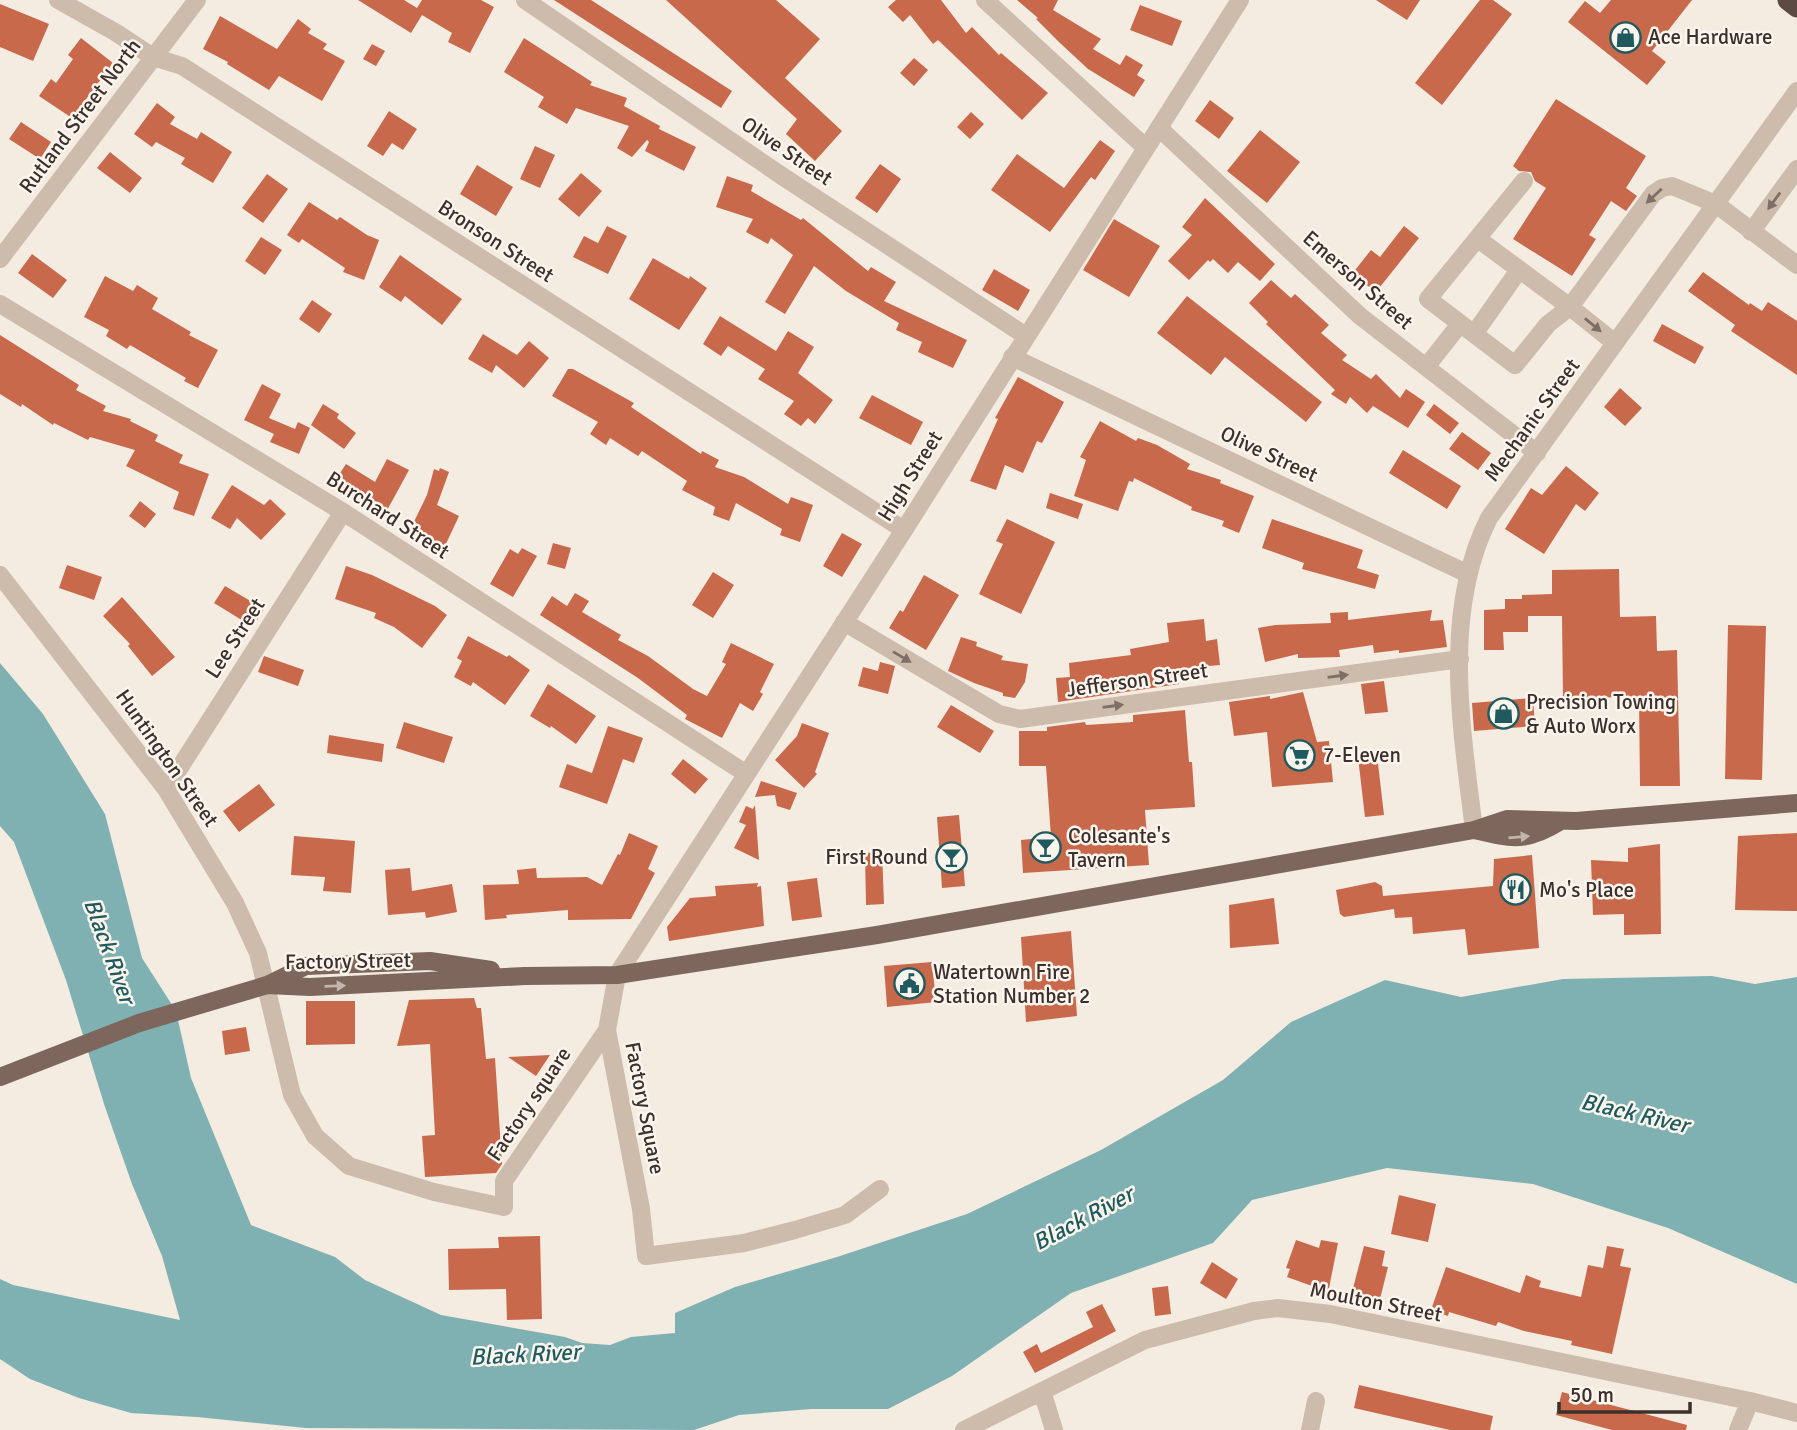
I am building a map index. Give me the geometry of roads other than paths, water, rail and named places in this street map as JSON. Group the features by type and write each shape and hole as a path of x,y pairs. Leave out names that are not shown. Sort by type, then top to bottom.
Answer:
{"highway":[{"path":"1788,0 1797,7"}],"main road":[{"path":"1474,830 1509,839 1539,835 1561,821 1797,803"},
{"name":"Factory Street","path":"0,1077 151,1019 267,985 336,986 526,976 617,975 890,932 1474,830"}],"street":[{"name":"Bronson Street","path":"58,0 153,57 182,66 904,530"},
{"name":"Rutland Street North","path":"0,259 197,0"},
{"name":"Olive Street","path":"525,0 782,176 1026,336"},
{"path":"985,0 1146,148"},
{"name":"High Street","path":"617,975 904,530 1240,0"},
{"name":"Mechanic Street","path":"1474,830 1462,721 1460,659 1468,574 1489,518 1797,91"},
{"name":"Emerson Street","path":"1159,128 1360,316 1537,453"},
{"path":"1752,232 1797,169"},
{"path":"1524,181 1428,299 1515,365 1548,324 1570,307 1653,194 1662,188 1672,187 1716,204 1797,265"},
{"path":"1478,239 1615,343"},
{"path":"1426,367 1467,329 1519,270"},
{"name":"Burchard Street","path":"0,304 343,512 745,774"},
{"name":"Olive Street","path":"1012,358 1468,574"},
{"name":"Lee Street","path":"166,789 343,512"},
{"name":"Huntington Street","path":"0,575 166,789 235,903 258,953 292,1095 315,1136 349,1166 434,1192 504,1208"},
{"name":"Jefferson Street","path":"844,622 999,714 1020,719 1460,659"},
{"name":"Factory Square","path":"617,975 607,1030 641,1209 646,1256 744,1243 795,1230 845,1215 880,1189"},
{"name":"Factory square","path":"504,1208 504,1181 607,1030"},
{"name":"Moulton Street","path":"964,1430 1145,1340 1254,1311 1278,1308 1330,1314 1797,1413"},
{"path":"1042,1391 1054,1430"},
{"path":"1310,1430 1316,1401"},
{"path":"1738,1430 1750,1401"}],"water":[{"name":"Black River","path":"0,663 43,714 105,814 142,958 176,1011 191,1078 251,1225 335,1257 365,1280 441,1315 565,1337 582,1343 610,1345 631,1337 675,1333 675,1313 735,1287 967,1214 1101,1150 1223,1080 1291,1022 1385,980 1461,997 1563,979 1712,976 1755,984 1797,977 1797,1284 1668,1228 1533,1184 1387,1168 1252,1200 1213,1243 1071,1293 952,1376 888,1409 811,1409 739,1415 694,1430 306,1428 131,1413 79,1398 30,1379 0,1359 0,1279 13,1285 180,1320 162,1256 132,1184 105,1107 66,980 14,842 0,826"}],"place":[{"name":"Ace Hardware","path":"1625,37"},
{"name":"Precision Towing & Auto Worx","path":"1503,714"},
{"name":"7-Eleven","path":"1300,755"},
{"name":"Colesante's Tavern","path":"1045,848"},
{"name":"First Round","path":"951,857"},
{"name":"Mo's Place","path":"1516,890"},
{"name":"Watertown Fire Station Number 2","path":"910,984"}]}
